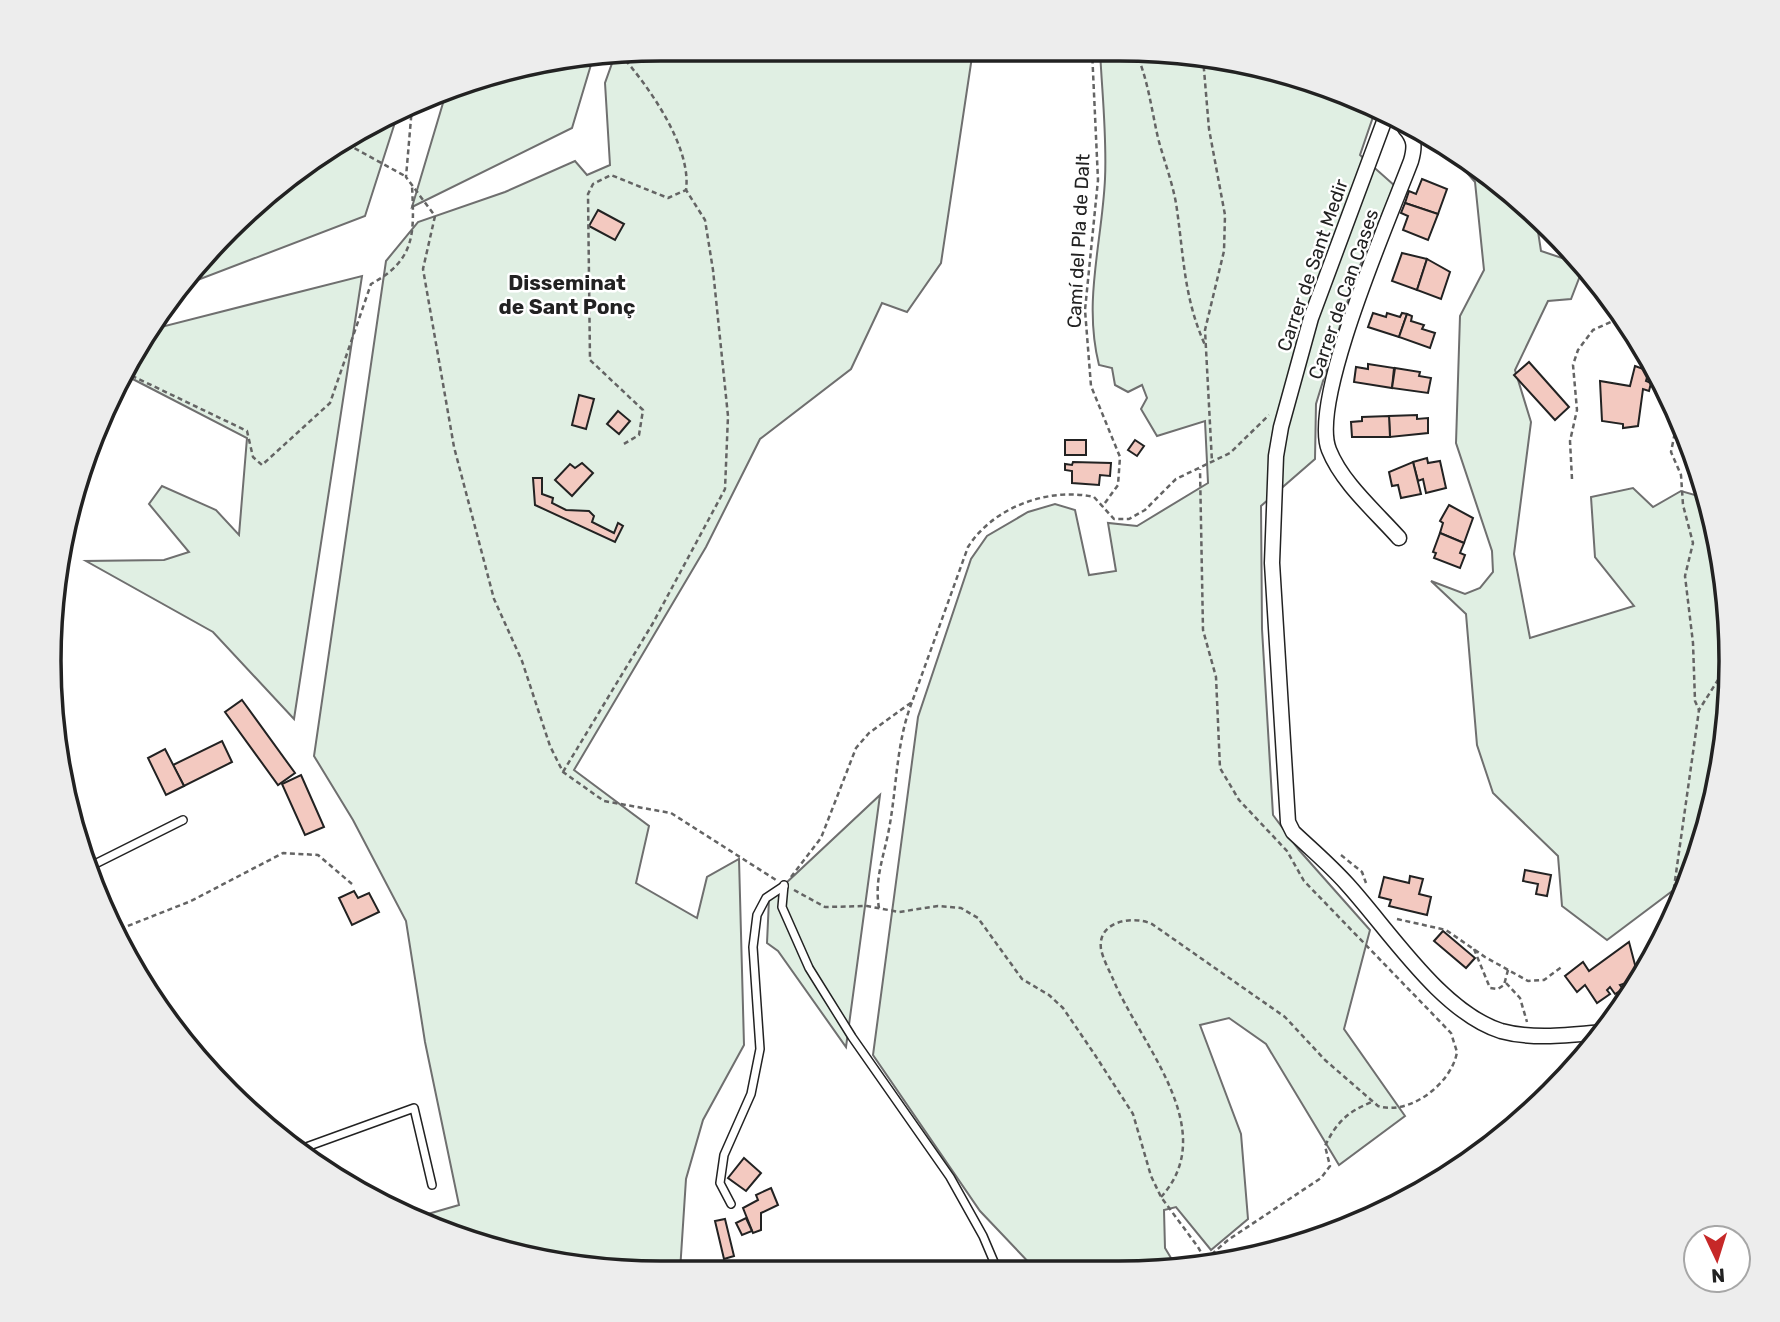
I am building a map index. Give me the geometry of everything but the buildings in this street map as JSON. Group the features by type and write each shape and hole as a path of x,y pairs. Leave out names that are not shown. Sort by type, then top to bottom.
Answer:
{"street":[{"name":"Carrer de Sant Medir","path":"1383,123 1311,318 1281,427 1275,469 1272,563 1288,824 1293,832 1345,881 1461,1009 1494,1028 1529,1035 1590,1032"},
{"name":"Carrer de Can Cases","path":"1399,538 1339,468 1329,451 1324,432 1335,371 1413,154 1412,138"}],"lane":[{"path":"96,863 183,820"},
{"path":"731,1204 720,1182 724,1155 751,1094 760,1049 753,947 757,915 766,898 785,885"},
{"path":"785,885 782,907 808,968 852,1038 950,1177 983,1236 994,1261"},
{"path":"309,1146 414,1108 432,1185"}],"path":[{"name":"Camí del Pla de Dalt","path":"1093,61 1098,180 1085,310 1091,386 1120,457 1118,485 1102,507"},
{"path":"1141,62 1146,74 1157,135 1177,207 1185,286 1193,318 1206,347"},
{"path":"563,772 653,623 725,489 728,416 713,270 705,220 686,190 683,158 673,130 626,63"},
{"path":"1204,67 1209,129 1225,215 1224,251 1205,330 1212,462"},
{"path":"406,177 411,116"},
{"path":"352,147 406,177 435,216 423,270 454,447 494,599 523,661 550,746 563,772 604,802 671,813 825,907 879,908 899,912 938,906 961,908 978,918 1022,979 1049,995 1063,1008 1095,1055 1133,1114 1161,1197 1201,1255"},
{"path":"622,445 639,435 643,410 590,360 587,194 593,184 611,175 668,198 686,190"},
{"path":"134,377 247,431 253,457 262,465 330,403 371,284 394,271 414,235 412,185"},
{"path":"1572,479 1570,441 1577,410 1572,372 1576,356 1594,330 1613,321"},
{"path":"879,908 876,889 889,826 899,751 912,702 953,596 963,558 979,533 1016,507 1054,495 1094,497 1114,519 1129,519 1145,510 1176,479 1200,469 1244,442 1289,396"},
{"path":"1674,435 1671,452 1681,475 1683,505 1693,543 1685,576 1695,701 1699,709"},
{"path":"1161,1197 1174,1183 1182,1161 1182,1125 1177,1103 1126,1008 1102,952 1105,934 1122,920 1139,918 1152,924 1257,995 1284,1017 1372,1102 1383,1107 1398,1109 1420,1098 1443,1081 1455,1060 1457,1044 1449,1031 1304,881 1287,851 1241,803 1224,775 1218,754 1216,677 1203,630 1200,469"},
{"path":"1674,889 1699,709 1718,679"},
{"path":"785,885 821,838 856,748 869,733 912,702"},
{"path":"124,928 188,903 283,853 317,854 352,884"},
{"path":"1341,855 1362,872 1369,890"},
{"path":"1393,916 1404,922 1446,930 1508,970 1537,982 1547,979 1563,966"},
{"path":"1473,948 1483,966 1488,986 1498,989 1506,983 1508,970"},
{"path":"1506,983 1522,1001 1529,1035"},
{"path":"1214,1253 1228,1240 1321,1178 1330,1166 1325,1146 1335,1125 1354,1108 1372,1102"}],"green space":[{"path":"971,61 941,263 907,312 882,303 851,369 760,439 706,547 574,770 649,826 636,883 697,918 707,877 739,859 744,1045 703,1120 686,1179 681,1261 583,1256 544,1249 468,1229 428,1214 459,1205 425,1042 406,921 353,820 314,756 386,261 418,222 505,192 575,161 587,175 610,165 605,83 612,64 622,63"},
{"path":"1101,61 1197,66 1236,73 1312,93 1373,118 1360,155 1395,186 1355,277 1316,404 1315,459 1261,506 1262,629 1273,815 1299,850 1370,930 1344,1029 1405,1116 1339,1165 1266,1044 1229,1018 1200,1025 1241,1134 1248,1219 1211,1250 1176,1207 1164,1210 1165,1248 1171,1258 1027,1261 980,1211 873,1055 918,717 971,559 987,536 1028,512 1055,504 1075,510 1089,575 1116,571 1108,523 1137,526 1208,483 1205,421 1157,436 1141,409 1147,398 1142,385 1128,392 1115,385 1112,368 1099,365 1093,295 1103,203 1105,131"},
{"path":"591,65 572,128 412,207 443,102 506,82"},
{"path":"395,124 365,216 199,280 237,237 296,185 328,162"},
{"path":"1467,173 1538,232 1541,251 1563,258 1579,277 1571,299 1548,301 1515,370 1531,422 1514,554 1530,638 1634,606 1595,557 1591,497 1633,488 1653,507 1681,491 1695,495 1714,583 1719,661 1714,739 1687,854 1673,890 1607,940 1562,906 1558,856 1493,793 1477,745 1466,614 1431,581 1465,594 1480,588 1493,572 1492,551 1456,443 1460,316 1484,270 1475,182"},
{"path":"362,276 294,719 213,632 86,561 164,560 189,552 149,504 162,486 216,510 239,535 247,438 132,379 163,326"},
{"path":"880,795 846,1047 778,951 767,943 769,899"}],"district":[{"name":"Disseminat de Sant Ponç","path":"567,295"}]}
